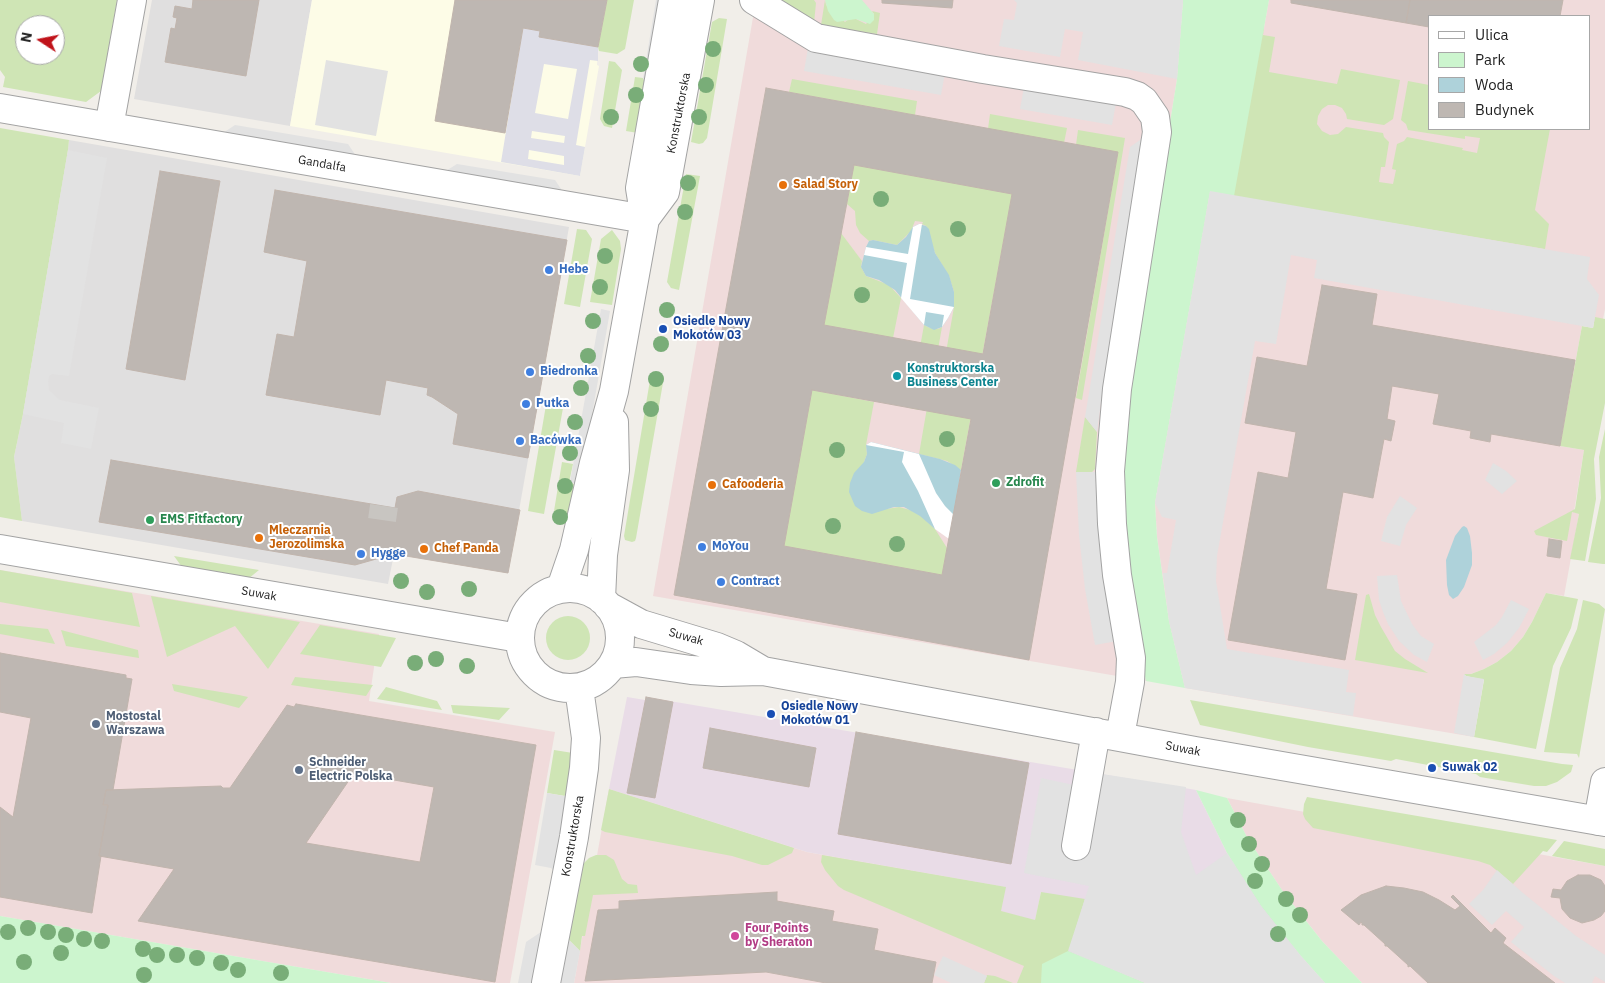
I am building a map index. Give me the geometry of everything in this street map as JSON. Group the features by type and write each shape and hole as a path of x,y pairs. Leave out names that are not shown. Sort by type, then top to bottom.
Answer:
{"street":[{"path":"109,127 132,0"},
{"name":"Konstruktorska","path":"562,588 572,558 594,463 614,391 644,219 640,188 672,0"},
{"name":"Konstruktorska","path":"644,219 665,192 700,0"},
{"path":"754,0 816,38 983,69 1125,92 1137,96 1144,101 1155,117 1157,132 1117,389 1110,471 1112,524 1117,575 1131,658 1130,682 1108,734 1076,846"},
{"name":"Gandalfa","path":"0,108 644,219"},
{"name":"Konstruktorska","path":"605,602 604,555 615,470 614,391"},
{"name":"Suwak","path":"0,550 519,638"},
{"path":"562,588 575,588 589,592 605,602 615,617 620,634 618,653 607,673 598,680 579,688 564,689 549,684 536,676 526,664 520,650 519,638 523,620 531,606 544,594 562,588"},
{"name":"Suwak","path":"605,602 642,624 717,646 763,671"},
{"name":"Suwak","path":"613,664 641,662 691,670 721,672 763,671 1194,751 1602,822"},
{"name":"Konstruktorska","path":"546,983 574,837 584,768 586,738 579,688"},
{"path":"1602,822 1605,782"}],"shaded area":[{"path":"152,0 312,0 290,126 134,99"},
{"path":"312,0 607,0 598,47 597,65 599,66 580,176 290,126"},
{"path":"656,0 667,0 652,88 643,79"},
{"path":"756,0 1183,0 1177,79 1150,246 1140,655 1146,681 653,596"},
{"path":"1014,0 1183,0 1177,79 1078,60 1083,32 1065,29 1060,57 999,46 1004,19 1014,20 1017,3"},
{"path":"1269,0 1605,0 1605,309 1603,319 1582,326 1560,446 1584,450 1574,512 1579,514 1564,596 1546,593 1523,637 1511,651 1484,669 1471,674 1465,674 1474,737 1185,688 1169,621 1157,537 1155,503 1210,191 1250,105"},
{"path":"523,28 540,31 539,37 598,47 598,61 590,60 576,145 585,147 580,176 501,162","holes":["544,64 577,69 568,119 535,113","532,131 565,136 564,143 531,138","529,150 564,156 564,165 528,159"]},
{"path":"808,48 945,73 941,95 804,71"},
{"path":"326,60 388,71 376,136 315,125"},
{"path":"1024,87 1116,103 1112,125 1020,109"},
{"path":"235,125 348,144 356,156 223,133"},
{"path":"1142,136 1097,432 1085,417 1130,147 1140,140"},
{"path":"69,140 569,227 508,573 394,554 388,584 22,521 14,457 23,414"},
{"path":"68,150 107,158 69,376 52,374 49,376 48,382 49,390 60,400 99,408 91,449 61,443 64,423 23,414"},
{"path":"457,164 555,180 563,192 444,172"},
{"path":"1210,191 1590,257 1587,279 1599,295 1593,328 1314,278 1317,260 1291,255 1276,344 1255,341 1217,556 1216,581 1227,649 1349,670 1346,692 1356,693 1353,716 1185,688 1169,621 1163,573 1167,573 1176,520 1162,517 1155,503"},
{"path":"601,309 610,311 580,484 570,482"},
{"path":"1493,463 1517,481 1502,494 1485,480"},
{"path":"1076,472 1097,472 1117,641 1095,645 1085,589 1079,535"},
{"path":"1400,496 1417,508 1406,525 1400,546 1381,541 1387,517"},
{"path":"0,570 379,634 369,701 555,732 510,983 391,983 0,916"},
{"path":"1397,575 1401,601 1412,624 1421,636 1434,644 1427,662 1414,655 1399,641 1383,612 1379,600 1377,576"},
{"path":"1511,600 1529,609 1519,628 1507,643 1483,660 1474,642 1496,625"},
{"path":"1464,674 1484,679 1474,737 1454,733"},
{"path":"627,697 645,700 646,697 1196,790 1227,853 1300,955 1325,983 1145,983 1041,892 1035,921 1001,911 1005,887 807,852 609,789"},
{"path":"1076,770 1186,787 1181,832 1196,875 1227,853 1261,906 1325,983 1145,983 1068,951 1089,886 1024,873 1041,778 1074,785"},
{"path":"609,789 807,852 1006,887 1041,983 574,983"},
{"path":"547,793 564,796 567,794 554,871 551,868 535,865"},
{"path":"1227,798 1605,866 1605,983 1362,983 1322,941 1284,893 1248,839"},
{"path":"1497,870 1576,936 1605,955 1605,982 1595,976 1592,983 1565,983 1511,942 1524,927 1506,911 1492,925 1469,904 1483,890"},
{"path":"544,930 535,983 518,983 526,942"},
{"path":"567,938 580,951 574,983 558,983"},
{"path":"943,956 987,976 984,983 951,983 934,975"}],"green space":[{"path":"0,0 117,0 101,91 86,102 3,87 5,77 0,70"},
{"path":"607,0 634,0 625,49 617,54 599,51 598,47"},
{"path":"778,0 814,0 816,3 814,23"},
{"path":"825,0 826,5 845,22 849,19 856,19 866,24 874,14 872,11 880,13 877,34 821,25"},
{"path":"825,0 862,0 874,14 874,20 870,24 856,19 837,22 828,11"},
{"path":"1183,0 1269,0 1234,196 1210,192 1155,503 1157,537 1169,621 1185,688 1146,681 1140,655 1118,484 1150,246 1177,79"},
{"path":"719,18 727,19 707,138 703,143 699,144 691,142 712,22"},
{"path":"1264,27 1263,35 1275,37 1269,72 1337,84 1341,69 1400,80 1393,119 1384,125 1347,119 1342,108 1335,105 1328,105 1322,109 1318,116 1317,124 1322,131 1330,135 1338,134 1346,127 1383,133 1389,142 1385,167 1381,167 1379,182 1393,184 1396,170 1392,169 1397,144 1404,141 1407,137 1463,148 1462,150 1477,153 1480,138 1465,136 1465,139 1408,130 1406,124 1401,120 1408,81 1428,85 1428,130 1550,130 1535,210 1549,224 1545,249 1210,192 1225,101"},
{"path":"609,61 615,62 622,70 612,128 604,126 600,119"},
{"path":"635,77 643,78 652,88 644,134 626,131"},
{"path":"792,79 917,101 915,115 789,92"},
{"path":"990,114 1067,128 1064,143 988,129"},
{"path":"0,128 69,140 23,414 14,457 22,521 0,517"},
{"path":"1078,130 1125,138 1082,400 1076,398 1118,153 1076,145"},
{"path":"854,165 1012,194 961,470 947,461 919,454 928,402 937,403 954,307 954,292 949,276 935,253 926,226 922,224 923,222 915,221 911,231 897,245 873,240 869,241 860,233 856,225 855,211 847,204"},
{"path":"686,174 700,176 679,290 671,288 667,282"},
{"path":"577,229 586,230 592,239 580,307 564,304"},
{"path":"612,230 620,241 621,249 612,305 590,302 601,239"},
{"path":"841,233 862,261 861,267 866,276 889,285 901,298 893,338 824,325"},
{"path":"1595,317 1605,319 1605,403 1594,459 1596,499 1585,561 1570,559 1579,514 1572,512 1567,541 1536,535 1534,531 1575,509 1584,450 1560,446 1582,326 1593,328"},
{"path":"924,325 938,329 942,327 930,394 922,393 919,410 909,408"},
{"path":"651,374 664,377 636,538 632,542 625,540 624,536"},
{"path":"812,390 874,402 866,445 867,454 864,462 886,509 899,507 910,510 920,515 935,529 947,548 942,575 784,546"},
{"path":"546,405 563,408 544,514 528,511"},
{"path":"1085,417 1097,432 1095,469 1092,472 1076,472"},
{"path":"1605,429 1605,564 1603,564 1588,562 1601,498 1599,457"},
{"path":"562,462 573,464 569,483 579,485 570,525 559,523 554,511"},
{"path":"174,556 259,570 248,579 182,567"},
{"path":"0,570 132,593 140,627 0,602"},
{"path":"1546,593 1578,599 1571,628 1553,666 1536,749 1474,737 1484,680 1464,674 1471,674 1484,669 1511,651 1523,637"},
{"path":"1369,594 1375,615 1395,651 1428,673 1355,660 1366,595"},
{"path":"151,596 300,622 268,669 235,626 167,657"},
{"path":"1583,600 1599,604 1605,609 1579,758 1577,754 1544,752 1560,668 1577,629"},
{"path":"568,616 580,620 586,626 590,638 586,650 580,656 568,660 556,656 550,650 546,638 550,626 556,620"},
{"path":"0,624 48,629 55,644 0,634"},
{"path":"320,625 396,638 381,667 300,654"},
{"path":"61,630 138,650 139,658 66,646"},
{"path":"295,677 373,685 366,696 291,685"},
{"path":"172,684 248,697 239,708 174,691"},
{"path":"386,687 437,701 442,710 377,699"},
{"path":"1190,700 1573,765 1571,772 1557,782 1546,786 1534,786 1480,777 1476,774 1396,759 1391,761 1308,747 1200,725"},
{"path":"451,705 510,708 499,720 453,713"},
{"path":"554,750 573,753 567,794 565,796 547,793"},
{"path":"609,789 794,848 792,853 768,865 762,865 732,856 605,832 601,830"},
{"path":"1196,790 1227,798 1248,839 1284,893 1322,941 1362,983 1325,983 1300,955 1261,906 1227,853"},
{"path":"1307,797 1557,840 1547,852 1543,851 1513,884 1490,865 1478,861 1313,828 1303,814"},
{"path":"1564,841 1605,849 1605,866 1552,856"},
{"path":"596,855 606,855 614,860 622,879 628,884 637,885 638,893 593,895 580,951 567,938 583,864 589,858"},
{"path":"822,855 1006,887 1001,911 1035,920 1041,892 1085,899 1069,951 1145,983 1017,983 1024,966 844,890 838,886 825,870 821,862"},
{"path":"0,916 391,983 0,983"},
{"path":"1068,951 1145,983 1041,983 1042,964"},
{"path":"987,975 995,976 1013,983 984,983"}],"water":[{"path":"919,224 929,229 935,253 949,275 954,292 954,307 942,327 934,330 924,325 895,290 879,280 866,276 861,267 869,241 873,240 897,245 913,227"},
{"path":"871,442 940,459 955,465 961,470 954,515 935,529 920,516 904,507 894,507 872,514 862,511 855,506 849,492 850,483 854,473 864,462 867,454 866,445"},
{"path":"1464,526 1467,528 1470,536 1472,565 1464,587 1458,596 1453,599 1449,595 1447,585 1446,560 1455,536"}],"pier":[{"path":"922,224 910,299 954,307 942,327 944,315 926,312 924,325 901,298 907,263 864,255 866,247 908,254 913,227"},
{"path":"871,442 919,454 936,493 954,515 949,539 935,529 918,491 902,462 904,452 866,445"}],"building":[{"path":"193,0 259,0 246,76 165,62 171,28 175,29 177,18 173,17 175,6 192,9"},
{"path":"455,0 607,0 598,47 539,37 540,31 523,28 505,133 435,121"},
{"path":"882,0 953,0 952,8 882,3"},
{"path":"1291,0 1410,0 1406,23 1291,3"},
{"path":"1410,0 1563,0 1560,15 1428,15 1428,27 1406,23"},
{"name":"Konstruktorska Business Center","path":"766,88 1118,152 1029,660 674,595","holes":["854,165 1012,194 983,354 824,325","812,390 971,419 942,575 784,546"]},
{"path":"160,171 220,181 185,380 126,369"},
{"path":"275,190 567,240 528,458 453,444 458,414 427,395 428,388 386,380 380,415 266,395 277,334 294,337 307,261 264,252"},
{"path":"1322,285 1377,294 1372,325 1575,360 1560,446 1491,434 1490,442 1470,438 1471,431 1433,424 1439,394 1392,386 1387,419 1395,421 1391,441 1384,439 1373,498 1343,492 1326,589 1357,594 1345,660 1228,640 1258,472 1288,478 1296,432 1245,423 1257,357 1307,366"},
{"path":"111,460 395,508 397,497 418,491 520,510 508,573 394,554 355,565 99,522"},
{"path":"1549,539 1562,541 1560,558 1547,556"},
{"path":"0,653 126,675 126,678 132,679 113,790 106,790 103,805 108,805 92,913 0,897 0,807 13,817 31,718 0,712"},
{"path":"646,697 673,702 655,798 627,793"},
{"path":"296,704 536,745 495,982 138,921 174,869 99,856 108,805 103,805 106,790 221,786 223,788 230,788 287,705 294,707","holes":["354,773 434,787 420,862 306,843"]},
{"path":"710,728 816,748 809,787 703,768"},
{"path":"856,732 1029,763 1011,864 838,834"},
{"path":"1578,875 1590,875 1601,880 1605,886 1605,911 1594,920 1582,923 1570,918 1562,909 1560,898 1551,897 1553,889 1561,890 1567,881"},
{"path":"1386,886 1423,892 1455,910 1460,906 1451,897 1453,895 1491,933 1495,928 1506,938 1503,943 1555,983 1428,983 1410,966 1408,967 1361,922 1359,925 1341,910 1361,895"},
{"name":"Four Points by Sheraton","path":"777,892 777,901 834,911 832,921 878,929 874,950 936,962 932,983 826,983 766,972 585,981 598,910 619,909 619,901"}],"tunnel":[{"path":"382,520 384,506"}],"place":[{"name":"Salad Story","path":"783,185"},
{"name":"Hebe","path":"549,270"},
{"name":"Osiedle Nowy Mokotów 03","path":"663,329"},
{"name":"Biedronka","path":"530,372"},
{"name":"Konstruktorska Business Center","path":"897,376"},
{"name":"Putka","path":"526,404"},
{"name":"Bacówka","path":"520,441"},
{"name":"Zdrofit","path":"996,483"},
{"name":"Cafooderia","path":"712,485"},
{"name":"EMS Fitfactory","path":"150,520"},
{"name":"Mleczarnia Jerozolimska","path":"259,538"},
{"name":"MoYou","path":"702,547"},
{"name":"Chef Panda","path":"424,549"},
{"name":"Hygge","path":"361,554"},
{"name":"Contract","path":"721,582"},
{"name":"Osiedle Nowy Mokotów 01","path":"771,714"},
{"name":"Mostostal Warszawa","path":"96,724"},
{"name":"Suwak 02","path":"1432,768"},
{"name":"Schneider Electric Polska","path":"299,770"},
{"name":"Four Points by Sheraton","path":"735,936"}]}
